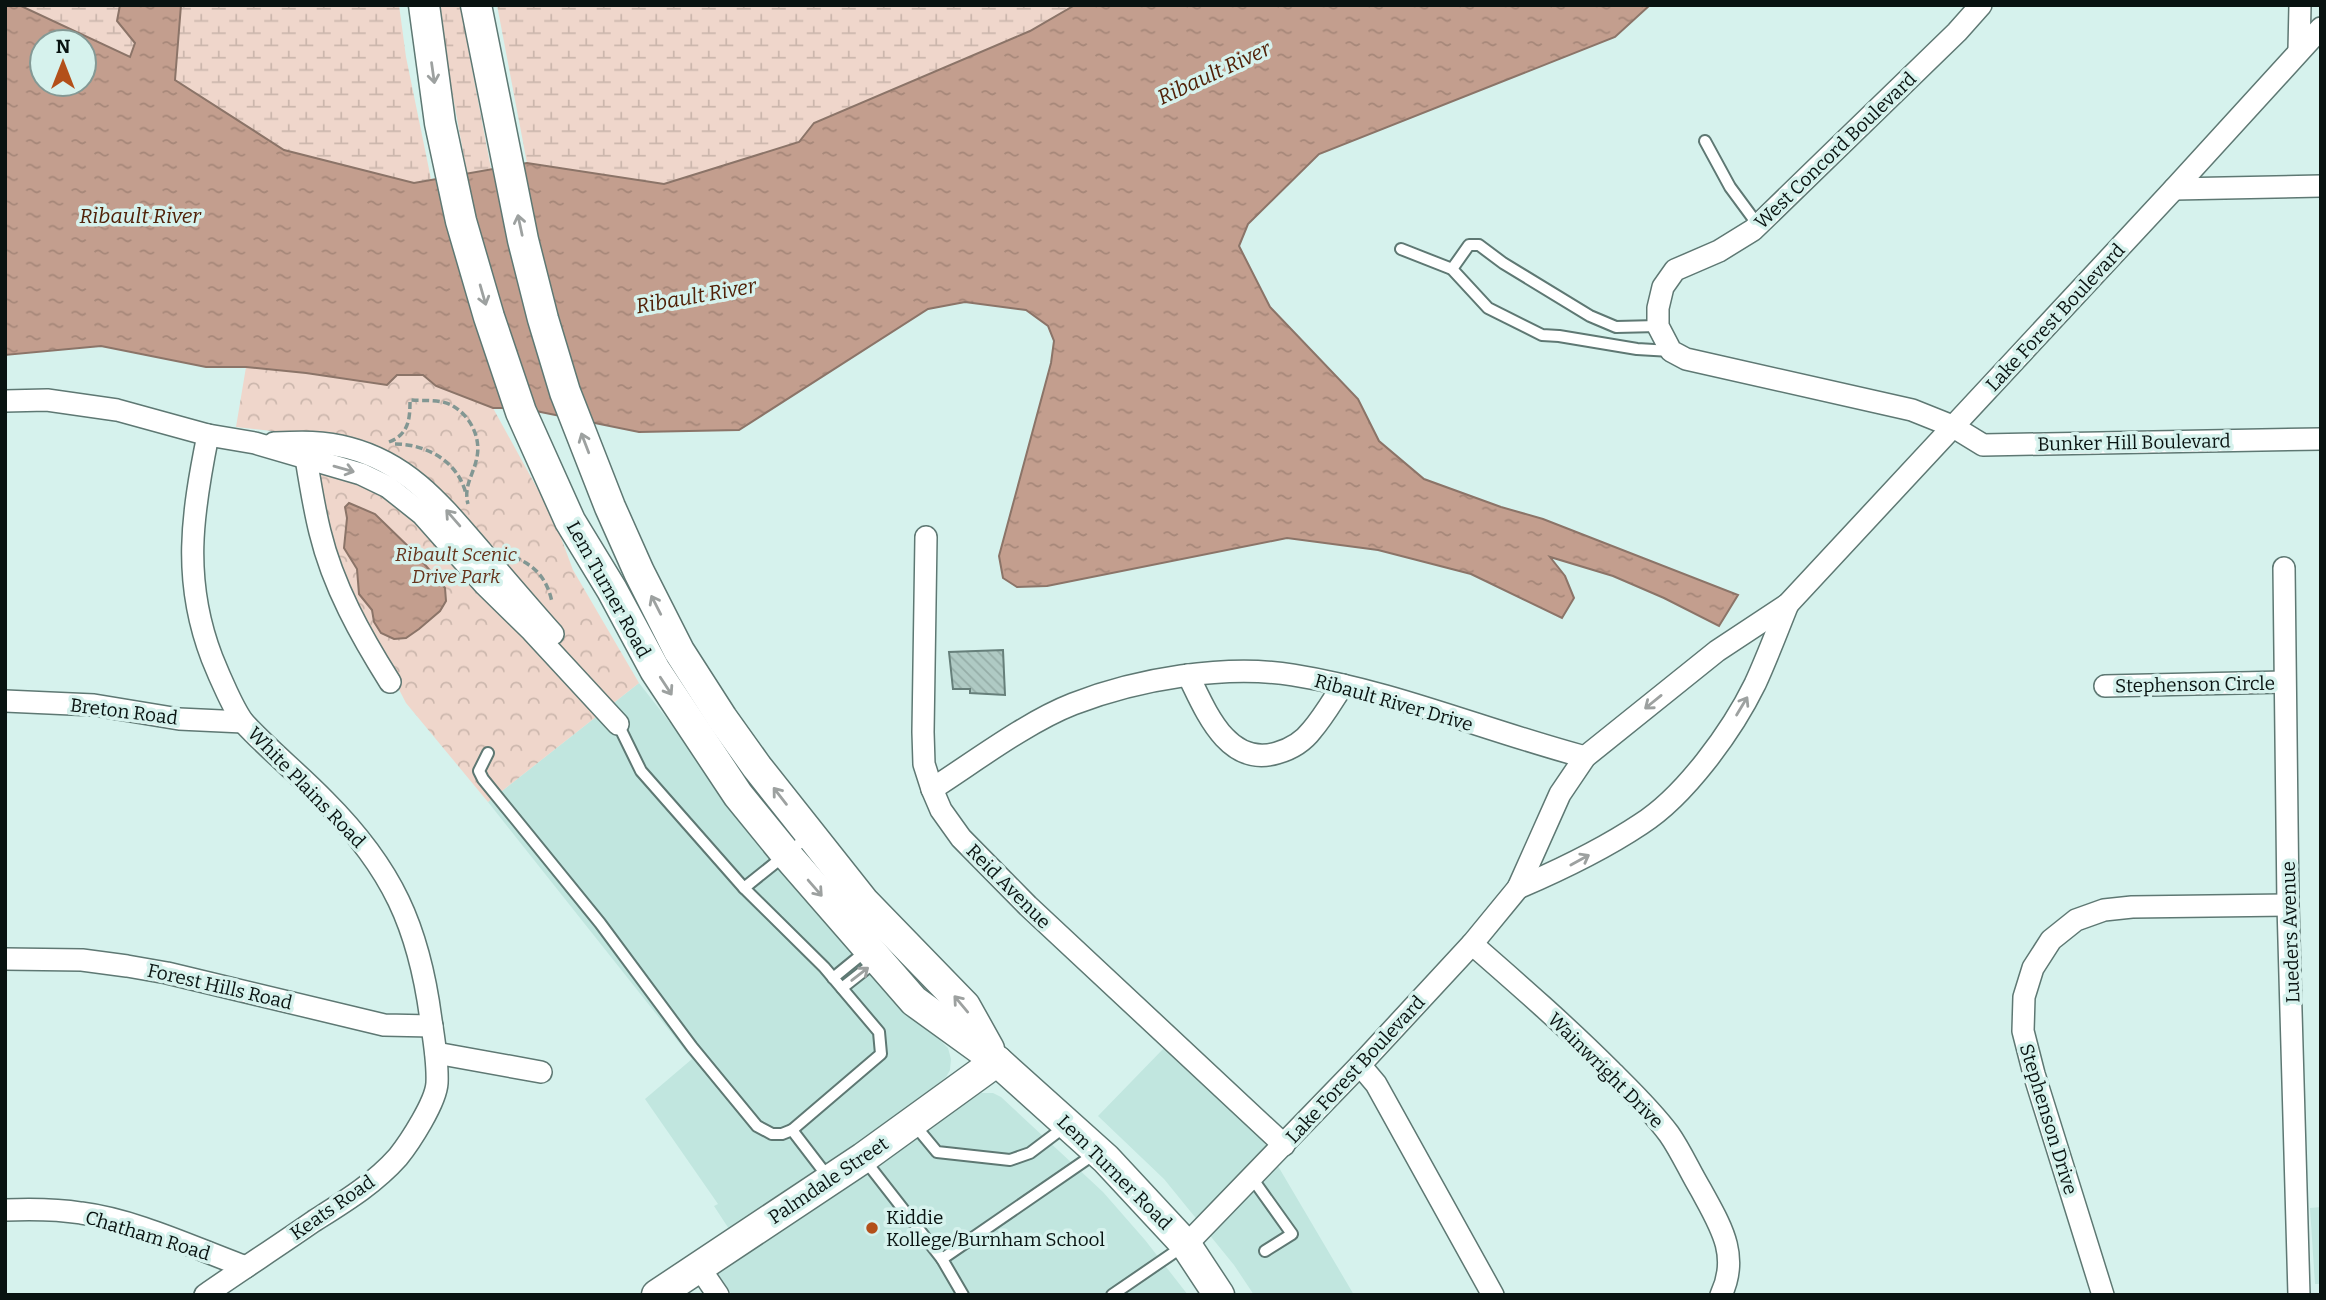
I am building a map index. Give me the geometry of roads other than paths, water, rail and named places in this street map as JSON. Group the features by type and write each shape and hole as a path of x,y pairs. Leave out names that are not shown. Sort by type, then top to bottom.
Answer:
{"main road":[{"name":"Lem Turner Road","path":"424,5 440,123 461,221 521,412 570,521 662,681 738,795 915,1001 997,1061 1098,1152 1186,1245 1219,1295"},
{"name":"Lem Turner Road","path":"476,5 520,228 565,392 610,507 679,650 722,718 810,835 864,902 965,1006 997,1061"},
{"name":"Palmdale Street","path":"657,1295 863,1158 997,1061"}],"street":[{"name":"West Concord Boulevard","path":"1658,326 1658,308 1663,287 1675,270 1719,251 1758,225 1957,32 1981,5"},
{"path":"2299,50 2301,5"},
{"name":"Lake Forest Boulevard","path":"1186,1245 1360,1065 1472,944 1518,888 1560,794 1585,757 1717,651 1788,604 2321,28"},
{"path":"2174,189 2321,186"},
{"path":"1658,326 1671,351 1686,359 1912,410 1952,426"},
{"path":"5,401 47,400 117,410 208,435 255,443 361,474 388,487 422,514 485,585 532,631 618,724"},
{"name":"Bunker Hill Boulevard","path":"1952,426 1983,445 2321,439"},
{"name":"White Plains Road","path":"208,435 194,505 192,537 200,618 212,658 243,722 327,802 362,843 390,883 406,912 419,952 436,1054"},
{"path":"255,443 317,442 350,448 378,458 423,485 597,686 618,724"},
{"path":"306,458 320,533 336,578 361,636 390,682"},
{"name":"Reid Avenue","path":"926,537 924,764 941,810 961,838 999,877 1284,1145"},
{"name":"Lueders Avenue","path":"2284,568 2288,905 2299,1295"},
{"name":"Lake Forest Boulevard","path":"1518,888 1573,864 1643,823 1687,785 1730,726 1755,684 1788,604"},
{"name":"Ribault River Drive","path":"932,789 1034,724 1071,705 1109,692 1220,671 1291,675 1343,685 1585,757"},
{"path":"1188,675 1212,723 1230,745 1250,754 1271,755 1292,749 1312,731 1343,685"},
{"name":"Stephenson Circle","path":"2105,686 2284,682"},
{"name":"Breton Road","path":"5,701 94,705 180,719 243,722"},
{"name":"Stephenson Drive","path":"2103,1295 2023,1031 2024,997 2033,968 2050,940 2076,920 2105,910 2132,907 2288,905"},
{"name":"Wainwright Drive","path":"1472,944 1573,1034 1640,1100 1670,1135 1712,1211 1728,1248 1730,1266 1721,1295"},
{"name":"Forest Hills Road","path":"5,959 82,960 127,966 167,973 384,1025 432,1026"},
{"path":"436,1054 541,1072"},
{"name":"Keats Road","path":"205,1295 366,1186 398,1157 422,1122 437,1086 436,1054"},
{"path":"1360,1065 1376,1084 1493,1295"},
{"name":"Chatham Road","path":"5,1210 83,1213 132,1226 246,1267"},
{"path":"699,1267 718,1295"}],"lane":[{"path":"1705,141 1730,187 1758,225"},
{"path":"1452,268 1469,245 1479,245 1503,263 1590,316 1616,327 1658,326"},
{"path":"1401,248 1452,268 1488,308 1542,335 1559,335 1637,349 1671,351"},
{"path":"488,753 479,771 483,779 600,923 692,1047 757,1126 772,1134 792,1130 881,1054 879,1032 833,978 744,888 641,771 618,724"},
{"path":"744,888 810,835"},
{"path":"833,978 873,954"},
{"path":"842,988 873,954"},
{"path":"913,1123 937,1152 1010,1160 1030,1153 1068,1125"},
{"path":"792,1130 830,1180"},
{"path":"942,1259 1098,1152"},
{"path":"863,1158 942,1259 962,1295"},
{"path":"1252,1178 1292,1234 1265,1251"},
{"path":"1112,1295 1129,1290 1186,1245"}],"water":[{"name":"Ribault River","path":"5,5 19,5 68,28 28,28 28,98 98,98 98,42 130,57 135,43 117,21 120,5 181,5 175,80 284,150 414,183 527,163 664,184 799,142 814,123 1030,31 1075,5 1650,5 1615,37 1319,154 1248,224 1239,246 1270,307 1358,399 1379,441 1424,479 1543,519 1738,595 1719,626 1613,576 1550,557 1565,576 1574,598 1562,618 1471,574 1378,550 1287,538 1047,586 1017,587 1003,578 999,556 1051,363 1054,341 1048,326 1026,310 965,302 928,309 739,430 639,432 521,408 493,408 436,386 423,375 397,375 387,385 246,367 206,367 101,346 5,355"},
{"path":"349,503 375,514 415,553 445,588 446,601 440,611 406,638 394,639 381,633 374,622 372,610 359,594 357,569 344,548 347,518 345,507"}],"place":[{"name":"Kiddie Kollege/Burnham School","path":"872,1228"}],"park label":[{"name":"Ribault Scenic Drive Park","path":"456,565"}]}
